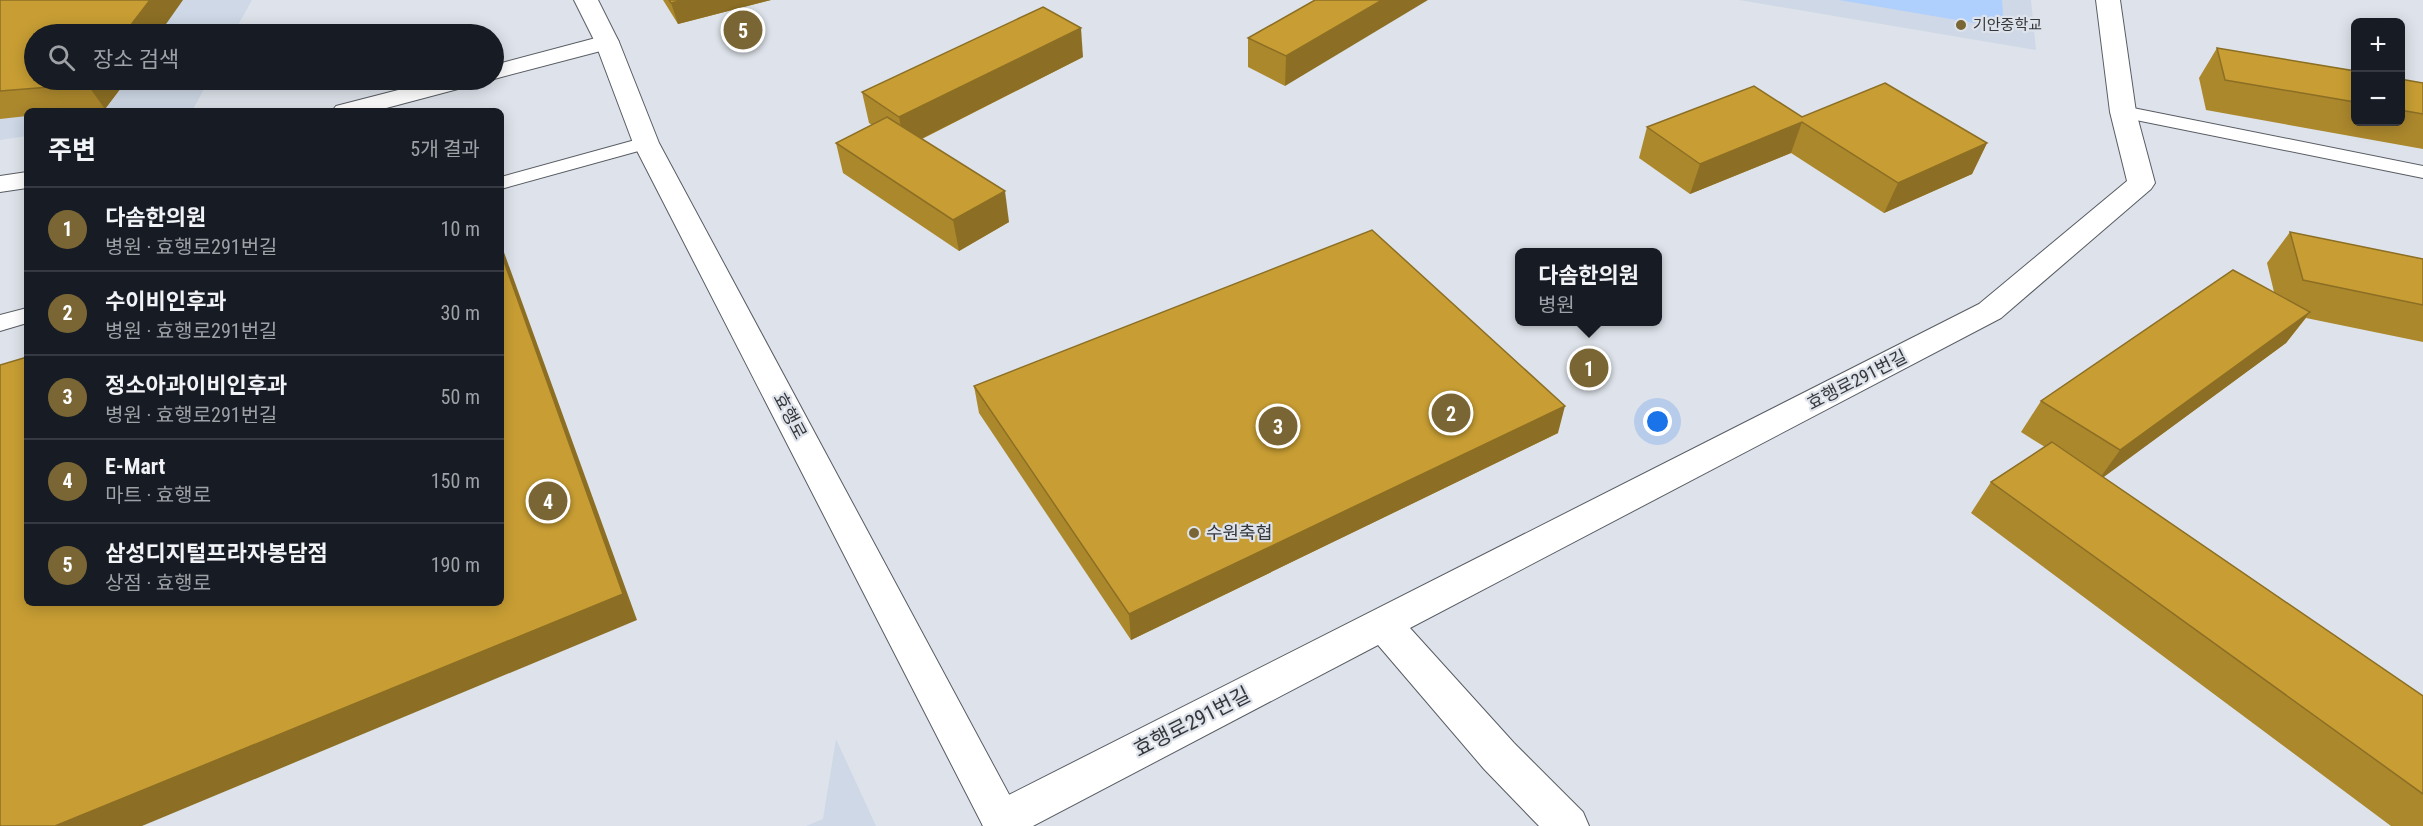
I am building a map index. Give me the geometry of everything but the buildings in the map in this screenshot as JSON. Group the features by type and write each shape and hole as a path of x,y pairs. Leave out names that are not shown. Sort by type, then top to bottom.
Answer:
{"street":[{"name":"효행로","path":"586,0 607,42 646,143 1004,823"},
{"name":"효행로291번길","path":"1004,823 1383,624 1990,311 2141,183 2123,112 2108,0"},
{"path":"504,69 607,42"},
{"path":"357,108 426,90"},
{"path":"0,184 24,180"},
{"path":"1383,624 1499,756 1568,826"}],"lane":[{"path":"2123,112 2423,172"},
{"path":"504,182 646,143"},
{"path":"0,323 24,316"}],"shaded area":[{"path":"0,0 252,0 239,24 24,24 24,90 204,90 194,108 24,108 24,136 0,140"},
{"name":"기안중학교","path":"1739,0 2031,0 2036,50"},
{"path":"1839,0 2002,0 2004,28"},
{"path":"836,739 876,826 806,826 823,819"}],"place":[{"name":"기안중학교","path":"1961,25"},
{"name":"삼성디지털프라자봉담점","path":"743,30"},
{"name":"다솜한의원","path":"1589,368"},
{"name":"수이비인후과","path":"1451,413"},
{"name":"정소아과이비인후과","path":"1278,426"},
{"name":"E-Mart","path":"548,501"},
{"name":"수원축협","path":"1194,533"}]}
